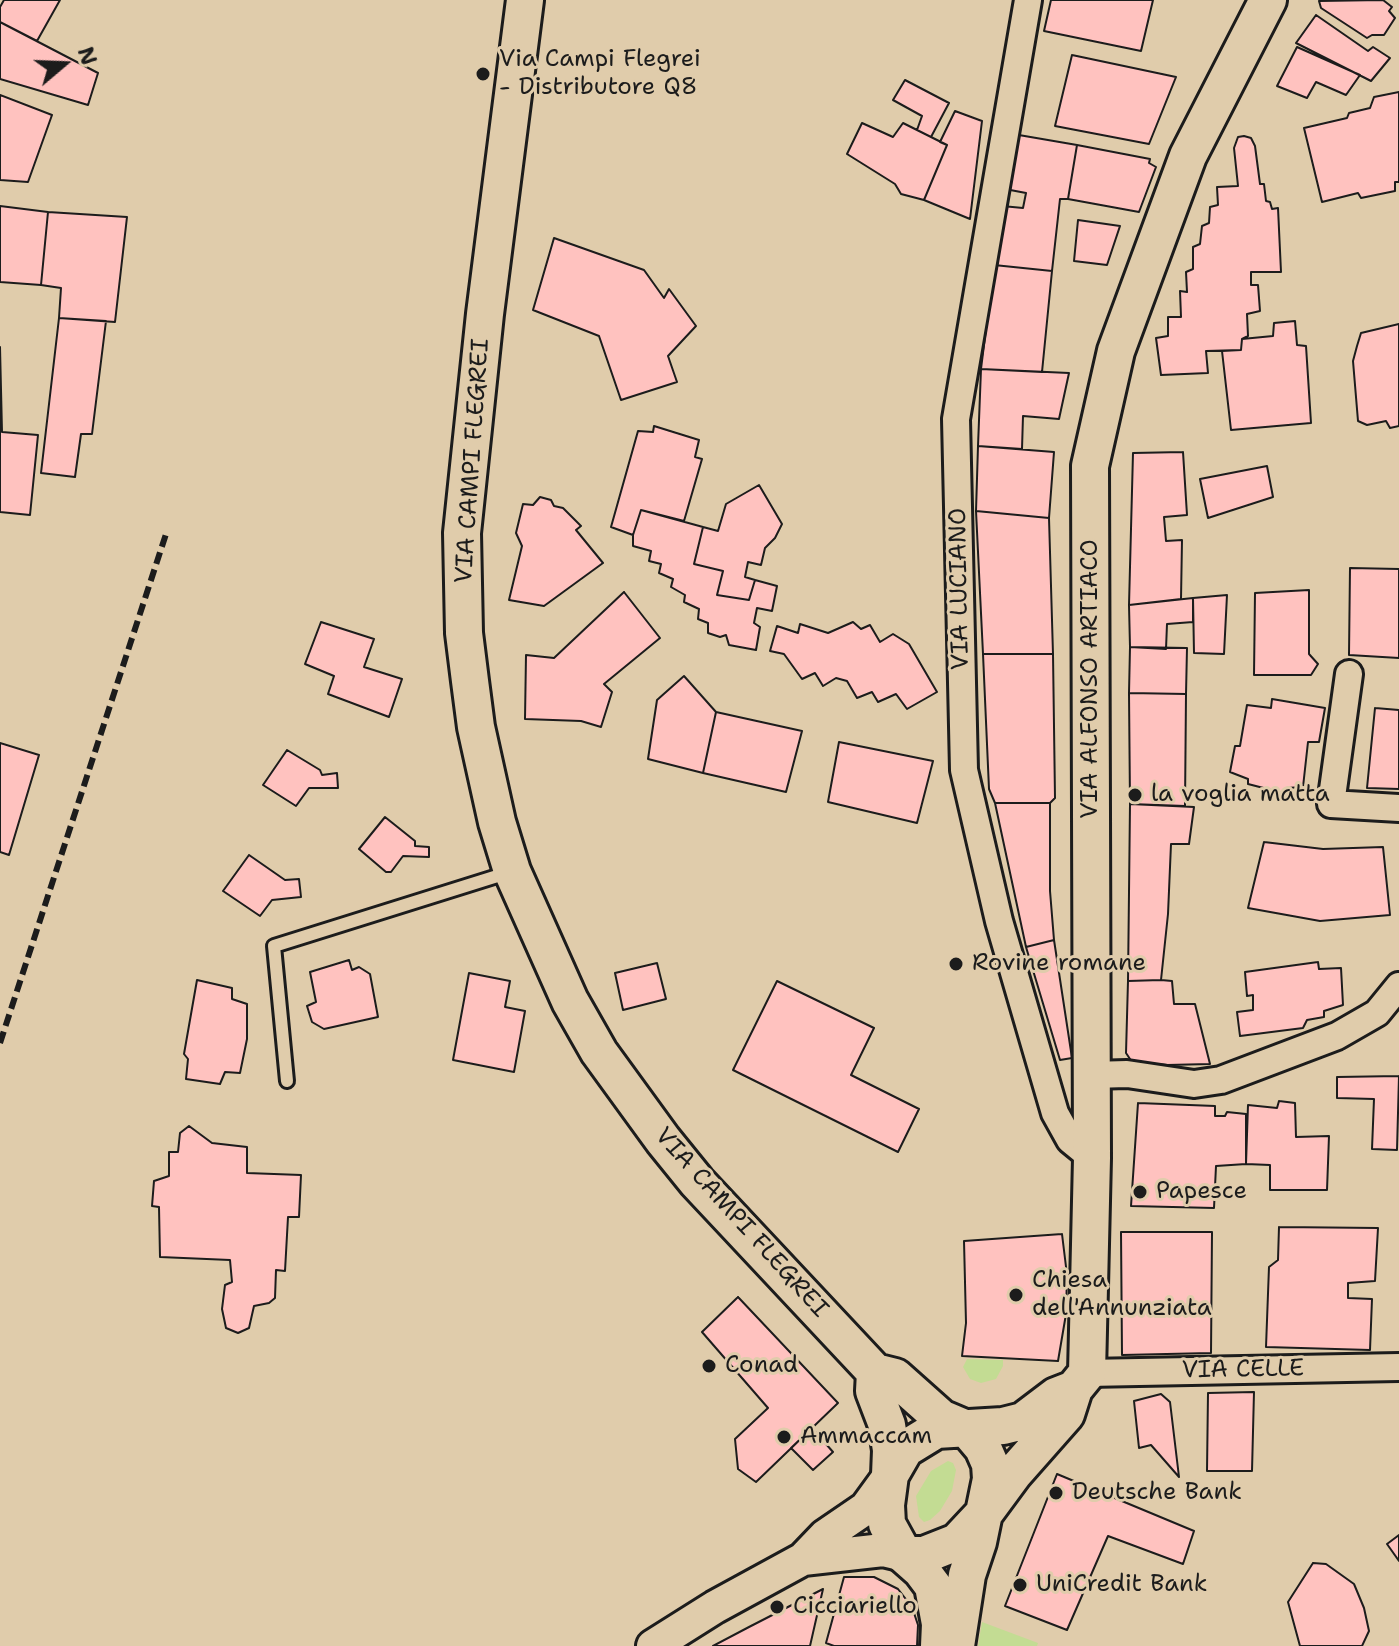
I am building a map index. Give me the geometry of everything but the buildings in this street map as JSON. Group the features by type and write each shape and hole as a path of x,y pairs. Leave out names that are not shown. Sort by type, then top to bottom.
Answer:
{"main road":[{"name":"VIA CAMPI FLEGREI","path":"525,0 485,314 462,533 464,633 476,727 485,773 512,871 570,1001 599,1052 697,1182 875,1372 895,1377 941,1418 967,1429"},
{"name":"VIA ALFONSO ARTIACO","path":"986,1511 1014,1473 1066,1414 1080,1381 1092,1158 1090,466 1116,351 1188,156 1268,0"},
{"path":"875,1372 874,1391 887,1425 891,1450 887,1524 904,1555 933,1586 940,1624 939,1646"},
{"path":"890,1475 905,1449 936,1430 1023,1421 1080,1381"},
{"path":"956,1646 967,1575 986,1511 991,1479 990,1464 983,1448 967,1429"},
{"path":"904,1555 924,1555 957,1542 986,1511"}],"street":[{"name":"VIA LUCIANO","path":"1028,0 956,419 964,770 999,921 1055,1113 1070,1140 1092,1158"},
{"path":"1349,674 1331,804 1399,808"},
{"path":"1092,1075 1127,1074 1194,1084 1221,1080 1337,1036 1377,1013 1399,986"},
{"name":"VIA CELLE","path":"1080,1381 1399,1367"},
{"path":"653,1646 715,1607 803,1559 825,1536 866,1508 890,1475"},
{"path":"803,1559 883,1550 904,1555"}],"lane":[{"path":"287,1081 274,946 512,871"}],"green space":[{"path":"967,1359 1003,1360 1003,1366 996,1379 981,1383 970,1379 963,1367"},
{"path":"948,1461 953,1463 956,1470 952,1491 940,1511 924,1522 919,1517 916,1496 931,1471"},
{"path":"982,1622 1038,1643 1037,1646 978,1646"}],"railway":[{"path":"0,1043 166,534"}],"place":[{"name":"Via Campi Flegrei - Distributore Q8","path":"483,74"},
{"name":"la voglia matta","path":"1135,795"},
{"name":"Rovine romane","path":"956,964"},
{"name":"Papesce","path":"1140,1192"},
{"name":"Chiesa dell'Annunziata","path":"1016,1295"},
{"name":"Conad","path":"709,1366"},
{"name":"Ammaccam","path":"784,1437"},
{"name":"Deutsche Bank","path":"1056,1493"},
{"name":"UniCredit Bank","path":"1020,1585"},
{"name":"Cicciariello","path":"777,1607"}]}
